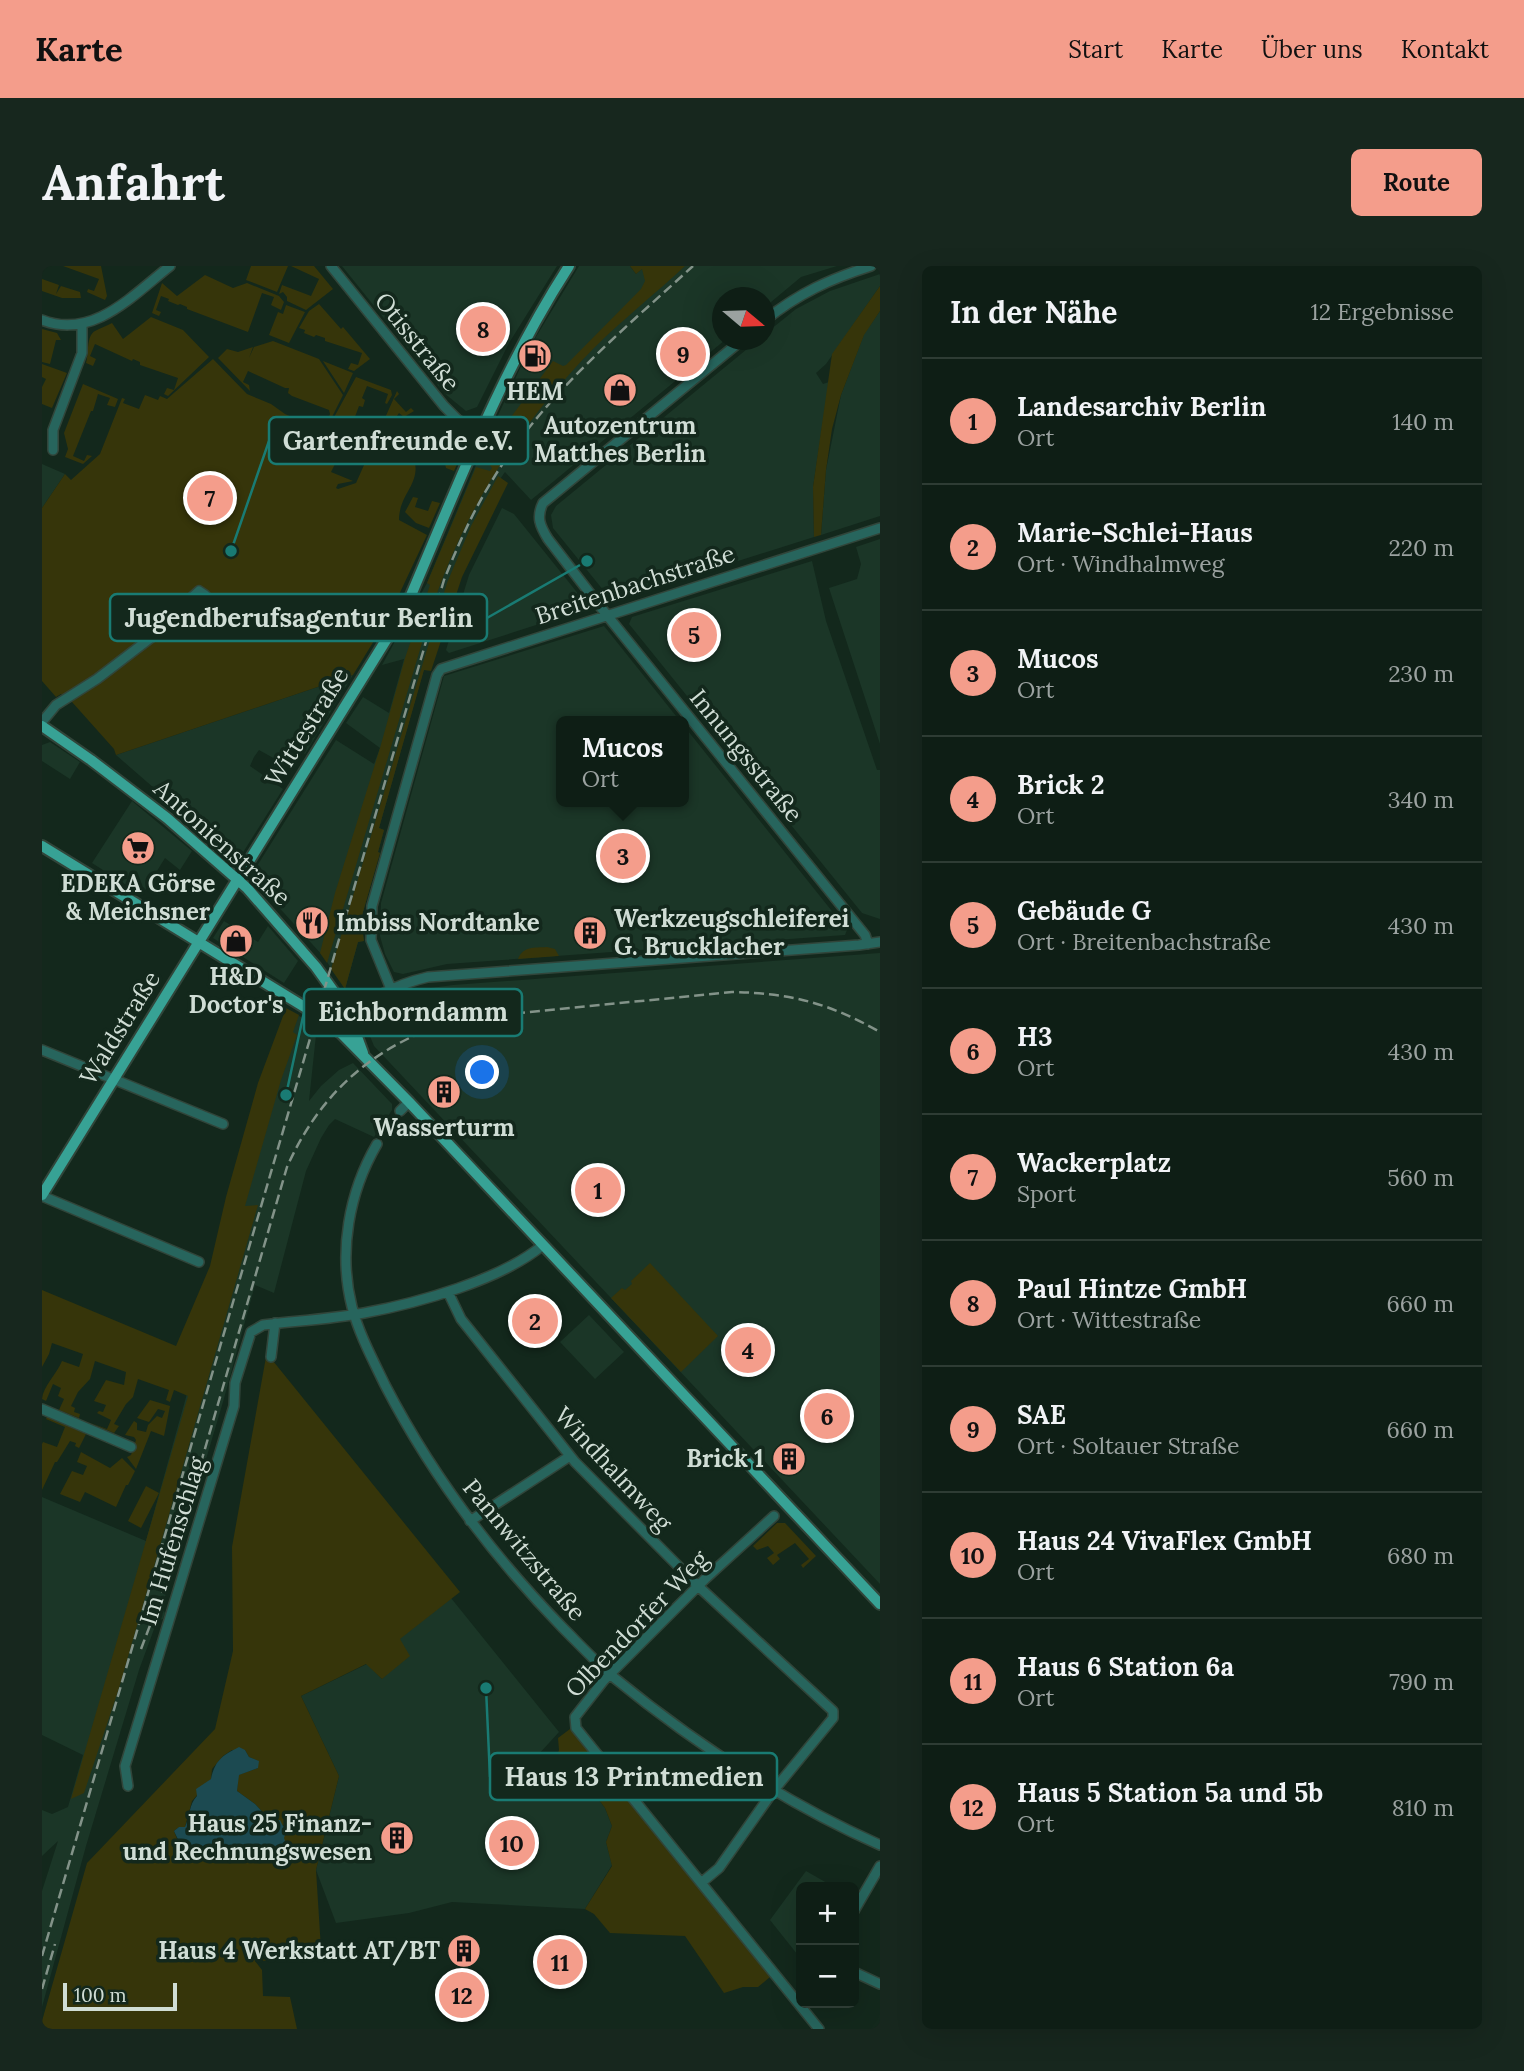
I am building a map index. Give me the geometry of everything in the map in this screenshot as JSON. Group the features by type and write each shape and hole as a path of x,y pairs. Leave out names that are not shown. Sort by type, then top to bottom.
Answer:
{"main road":[{"name":"Wittestraße","path":"198,941 409,600 517,353 569,266"},
{"name":"Antonienstraße","path":"42,724 157,810 237,879 316,967 349,1015 364,1055"},
{"path":"42,846 336,1028 409,1102 880,1604"},
{"name":"Waldstraße","path":"43,1199 76,1150 79,1138 113,1079 198,941"}],"street":[{"path":"42,320 60,325 82,325 108,314 170,266"},
{"name":"Otisstraße","path":"331,266 444,407 458,420 481,432"},
{"path":"775,313 815,286 871,266"},
{"path":"52,450 53,430 82,353 82,325"},
{"name":"Innungsstraße","path":"730,350 544,503 539,514 541,527 607,614 865,935 868,944"},
{"name":"Breitenbachstraße","path":"391,989 374,949 370,931 372,906 438,672 445,666 880,528"},
{"path":"42,724 47,714 62,701 97,679 191,607"},
{"path":"336,1028 349,1015 391,989 439,975 880,942"},
{"path":"42,1050 223,1124"},
{"path":"400,1111 409,1102"},
{"name":"Pannwitzstraße","path":"377,1143 357,1189 348,1230 346,1271 355,1314 364,1340 403,1420 470,1521 543,1607 611,1674 687,1733 774,1790 824,1820 880,1845"},
{"path":"43,1199 199,1262"},
{"name":"Im Hufenschlag","path":"128,1786 125,1766 234,1406 235,1382 251,1332 263,1325 355,1314 448,1292 496,1273 543,1245"},
{"name":"Windhalmweg","path":"448,1292 461,1319 570,1456 698,1586 833,1711 833,1718 774,1790"},
{"path":"271,1357 275,1324"},
{"path":"42,1409 131,1447"},
{"path":"470,1521 570,1456"},
{"name":"Olbendorfer Weg","path":"774,1516 698,1586 611,1674 575,1717 576,1728 819,2029"},
{"path":"701,1883 719,1868 774,1790"},
{"path":"859,1902 880,1866"},
{"path":"859,1974 880,1984"},
{"path":"792,1995 796,1992"}],"shaded area":[{"path":"63,266 101,266 107,296 105,300 87,292 88,289 94,291 99,279"},
{"path":"251,266 288,266 277,292 246,280"},
{"path":"291,266 314,266 333,289 306,310 287,301 283,292 279,294 282,285 311,296 319,279"},
{"path":"342,266 557,266 509,343 477,407 466,411 444,393"},
{"path":"579,266 630,266 636,274 645,266 837,266 801,277 775,299 775,287 712,287 713,350 531,500 505,472 500,479 424,669 379,828 384,830 378,852 380,853 361,919 364,941 358,942 345,989 323,956 255,881 252,874 336,740 374,764 380,748 346,723 363,697 389,713 404,659 382,665 427,583 485,443 531,345"},
{"path":"630,266 685,266 594,348 544,404 500,465 464,530 435,599 327,963 320,953 335,893 405,658 430,585 427,583 476,467 490,471 492,468 482,453 485,443 490,445 553,361 566,365 641,289 645,281 642,269 636,274"},
{"path":"880,274 880,286 826,364 816,373 823,384 829,382 813,487 814,537 612,601 553,528 551,515 556,506 746,350 775,350 775,326 796,309 830,291"},
{"path":"205,275 233,288 247,283 279,296 284,302 281,310 271,305 274,297 262,293 248,332 161,296 156,310 161,312 159,316 152,313 162,283 177,296"},
{"path":"42,279 59,285 56,294 61,286 80,292 81,298 62,298 42,291"},
{"path":"880,286 880,311 864,335 841,395 832,429 821,535 814,537 813,487 832,354"},
{"path":"319,304 370,359 354,371 348,369 351,363 358,365 362,353 325,341 325,338 316,335 314,337 299,328 309,311"},
{"path":"286,305 305,312 289,343 269,335 278,312 283,314"},
{"path":"880,311 880,516 821,535 826,470 841,395 864,334"},
{"path":"151,317 183,330 209,357 168,396 164,394 167,388 174,390 178,378 140,365 140,362 133,359 132,361 95,344 90,356 96,359 93,366 86,363 92,333 112,323 123,339"},
{"path":"42,329 57,333 61,340 56,340 50,364 42,362"},
{"path":"273,341 319,359 343,395 327,427 329,410 292,396 288,393 289,388 248,371 243,382 249,385 250,391 218,358 227,349 238,352 253,347 249,358 254,347"},
{"path":"213,359 247,394 326,432 356,377 391,390 392,395 387,404 388,394 367,386 362,398 365,400 363,407 359,406 337,465 335,464 331,472 353,481 338,484 338,489 356,483 397,391 399,394 394,399 406,412 411,408 414,411 404,417 399,413 373,452 390,463 405,440 412,454 415,475 400,509 399,520 427,535 388,618 353,675 116,755 114,749 72,702 61,694 56,697 42,681 42,508 65,474 71,480 100,454 122,398 125,399 123,403 139,409 145,395 158,400 160,396 167,399"},
{"path":"323,361 353,373 344,393"},
{"path":"42,364 67,373 52,408 42,404 42,387 46,379 42,377"},
{"path":"83,384 118,399 115,407 107,405 110,398 98,394 73,456 84,461 87,455 92,456 83,464 65,457 68,449 64,433"},
{"path":"436,435 453,438 463,451 454,471 446,468 443,455 454,451 453,446 442,449"},
{"path":"42,464 65,474 42,508"},
{"path":"498,476 508,483 462,577 431,671 424,670 379,828 384,830 378,852 380,853 361,919 364,941 358,942 345,989 331,969 447,583 471,526"},
{"path":"413,497 418,498 415,507 428,511 432,501 440,503 429,528 416,523 405,512"},
{"path":"502,508 514,514 588,606 586,609 449,653 446,650 469,575"},
{"path":"880,539 880,744 829,588 857,579 861,564 856,547"},
{"path":"812,561 826,621 877,770 880,770 880,919 862,913 629,624 632,617"},
{"path":"604,626 676,716 556,716 556,807 689,807 689,732 847,930 845,935 447,964 403,974 394,972 380,936 381,903 444,676"},
{"path":"353,675 305,754 288,743 277,760 259,750 254,757 250,766 283,789 242,854 231,855 116,755"},
{"path":"50,742 80,762 70,779 42,761 42,745"},
{"name":"EDEKA Görse & Meichsner","path":"132,801 192,851 180,870 165,858 142,895 92,863"},
{"path":"224,921 258,942 268,926 298,961 284,983 213,938"},
{"path":"547,947 555,949 559,956 518,959 526,950"},
{"path":"880,953 880,1584 374,1046 367,1029 369,1013 409,992 423,989"},
{"path":"286,1008 299,1015 293,1032 297,1035 281,1080 245,1206 258,1205 119,1688 84,1793 71,1799 188,1396 174,1390 170,1402 166,1400 169,1390 138,1379 133,1397 114,1424 119,1426 114,1433 88,1422 107,1429 111,1420 97,1413 103,1412 106,1405 94,1401 106,1380 124,1385 126,1372 95,1361 90,1379 78,1392 71,1406 75,1408 74,1412 80,1414 79,1418 59,1410 64,1399 58,1396 61,1388 53,1384 46,1401 42,1399 62,1361 79,1367 83,1354 52,1343 42,1367 42,1290 176,1346 210,1266 258,1083"},
{"path":"293,1013 319,1026 309,1101 339,1070 353,1063 392,1104 392,1110 374,1137 335,1119 329,1125 306,1171 274,1293 255,1285 162,1607 165,1613 163,1619 157,1621 139,1670 86,1846 42,2007 42,1891 58,1841 42,1856 42,1810 52,1814 68,1807 83,1755 42,1735 42,1497 146,1541"},
{"path":"650,1263 718,1336 681,1372 611,1298 622,1288 625,1290 632,1284 631,1281"},
{"path":"589,1315 624,1352 595,1379 560,1342"},
{"path":"269,1356 460,1592 400,1639 410,1656 382,1679 366,1664 301,1696 339,1776 316,1870 321,1949 315,1960 255,1961 262,1970 263,1996 290,1997 297,2029 42,2029 87,1863 215,1729 233,1651 232,1547 266,1357","holes":["232,1750 245,1750 249,1757 258,1761 258,1768 238,1775 237,1791 255,1804 270,1820 290,1828 267,1859 261,1862 234,1858 223,1847 197,1851 179,1844 174,1831 185,1827 192,1801 211,1779 212,1769"]},
{"path":"150,1400 170,1406 164,1436 151,1431 136,1469 127,1457 131,1455 136,1440 125,1435 134,1421 137,1423 137,1430 146,1432 148,1425 157,1416 162,1418 165,1411 158,1409 149,1422 137,1418"},
{"path":"47,1417 86,1434 79,1448 75,1446 76,1443 70,1441 55,1462 42,1490 42,1444 43,1442 57,1447 65,1427 46,1419"},
{"path":"81,1452 110,1468 122,1458 135,1471 116,1507 85,1492 80,1502 60,1494 72,1471 83,1475 87,1466 77,1462"},
{"path":"146,1486 159,1493 141,1528 128,1521"},
{"path":"777,1523 785,1523 816,1556 803,1568 801,1565 809,1559 795,1543 777,1555 780,1559 773,1565 767,1558 774,1553 768,1546 757,1550 753,1546"},
{"path":"451,1598 559,1732 538,1755 553,1768 587,1784 605,1808 612,1826 606,1842 612,1865 585,1909 452,1902 409,1913 336,1923 316,1870 339,1776 301,1696 367,1664 382,1679 399,1639"},
{"path":"570,1729 770,1977 758,1987 743,1987 724,1993 685,1936 610,1933 594,1914 585,1909 612,1866 606,1842 612,1826 605,1808 587,1784 553,1768 559,1750 558,1738"},
{"path":"806,1871 825,1882 798,1882"},
{"path":"796,1885 796,1953 770,1920"}],"water":[{"path":"239,1747 245,1750 249,1757 259,1761 258,1768 239,1775 237,1791 255,1804 270,1820 280,1820 283,1826 291,1829 286,1832 280,1855 258,1863 242,1860 222,1847 183,1850 174,1831 185,1827 192,1803 197,1796 196,1789 211,1779 220,1760"}],"railway":[{"path":"42,1956 444,580 466,528 513,448 585,366 693,266"},
{"path":"141,1649 165,1586 287,1167 317,1114 355,1073 402,1042 458,1019 732,992 791,997 844,1014 880,1032"},
{"path":"42,1989 55,1944"}],"place":[{"name":"Paul Hintze GmbH","path":"483,329"},
{"name":"SAE","path":"683,354"},
{"name":"HEM","path":"535,356"},
{"name":"Autozentrum Matthes Berlin","path":"620,390"},
{"name":"Wackerplatz","path":"210,498"},
{"name":"Gartenfreunde e.V.","path":"231,551"},
{"name":"Jugendberufsagentur Berlin","path":"587,561"},
{"name":"Gebäude G","path":"694,635"},
{"name":"EDEKA Görse & Meichsner","path":"138,848"},
{"name":"Mucos","path":"623,856"},
{"name":"Imbiss Nordtanke","path":"312,923"},
{"name":"Werkzeugschleiferei G. Brucklacher","path":"590,933"},
{"name":"H&D Doctor's","path":"236,941"},
{"name":"Wasserturm","path":"444,1092"},
{"name":"Eichborndamm","path":"286,1095"},
{"name":"Landesarchiv Berlin","path":"598,1190"},
{"name":"Marie-Schlei-Haus","path":"535,1321"},
{"name":"Brick 2","path":"748,1350"},
{"name":"H3","path":"827,1416"},
{"name":"Brick 1","path":"789,1459"},
{"name":"Haus 13 Printmedien","path":"486,1688"},
{"name":"Haus 25 Finanz- und Rechnungswesen","path":"397,1838"},
{"name":"Haus 24 VivaFlex GmbH","path":"512,1843"},
{"name":"Haus 4 Werkstatt AT/BT","path":"464,1951"},
{"name":"Haus 6 Station 6a","path":"560,1962"},
{"name":"Haus 5 Station 5a und 5b","path":"462,1995"}]}
